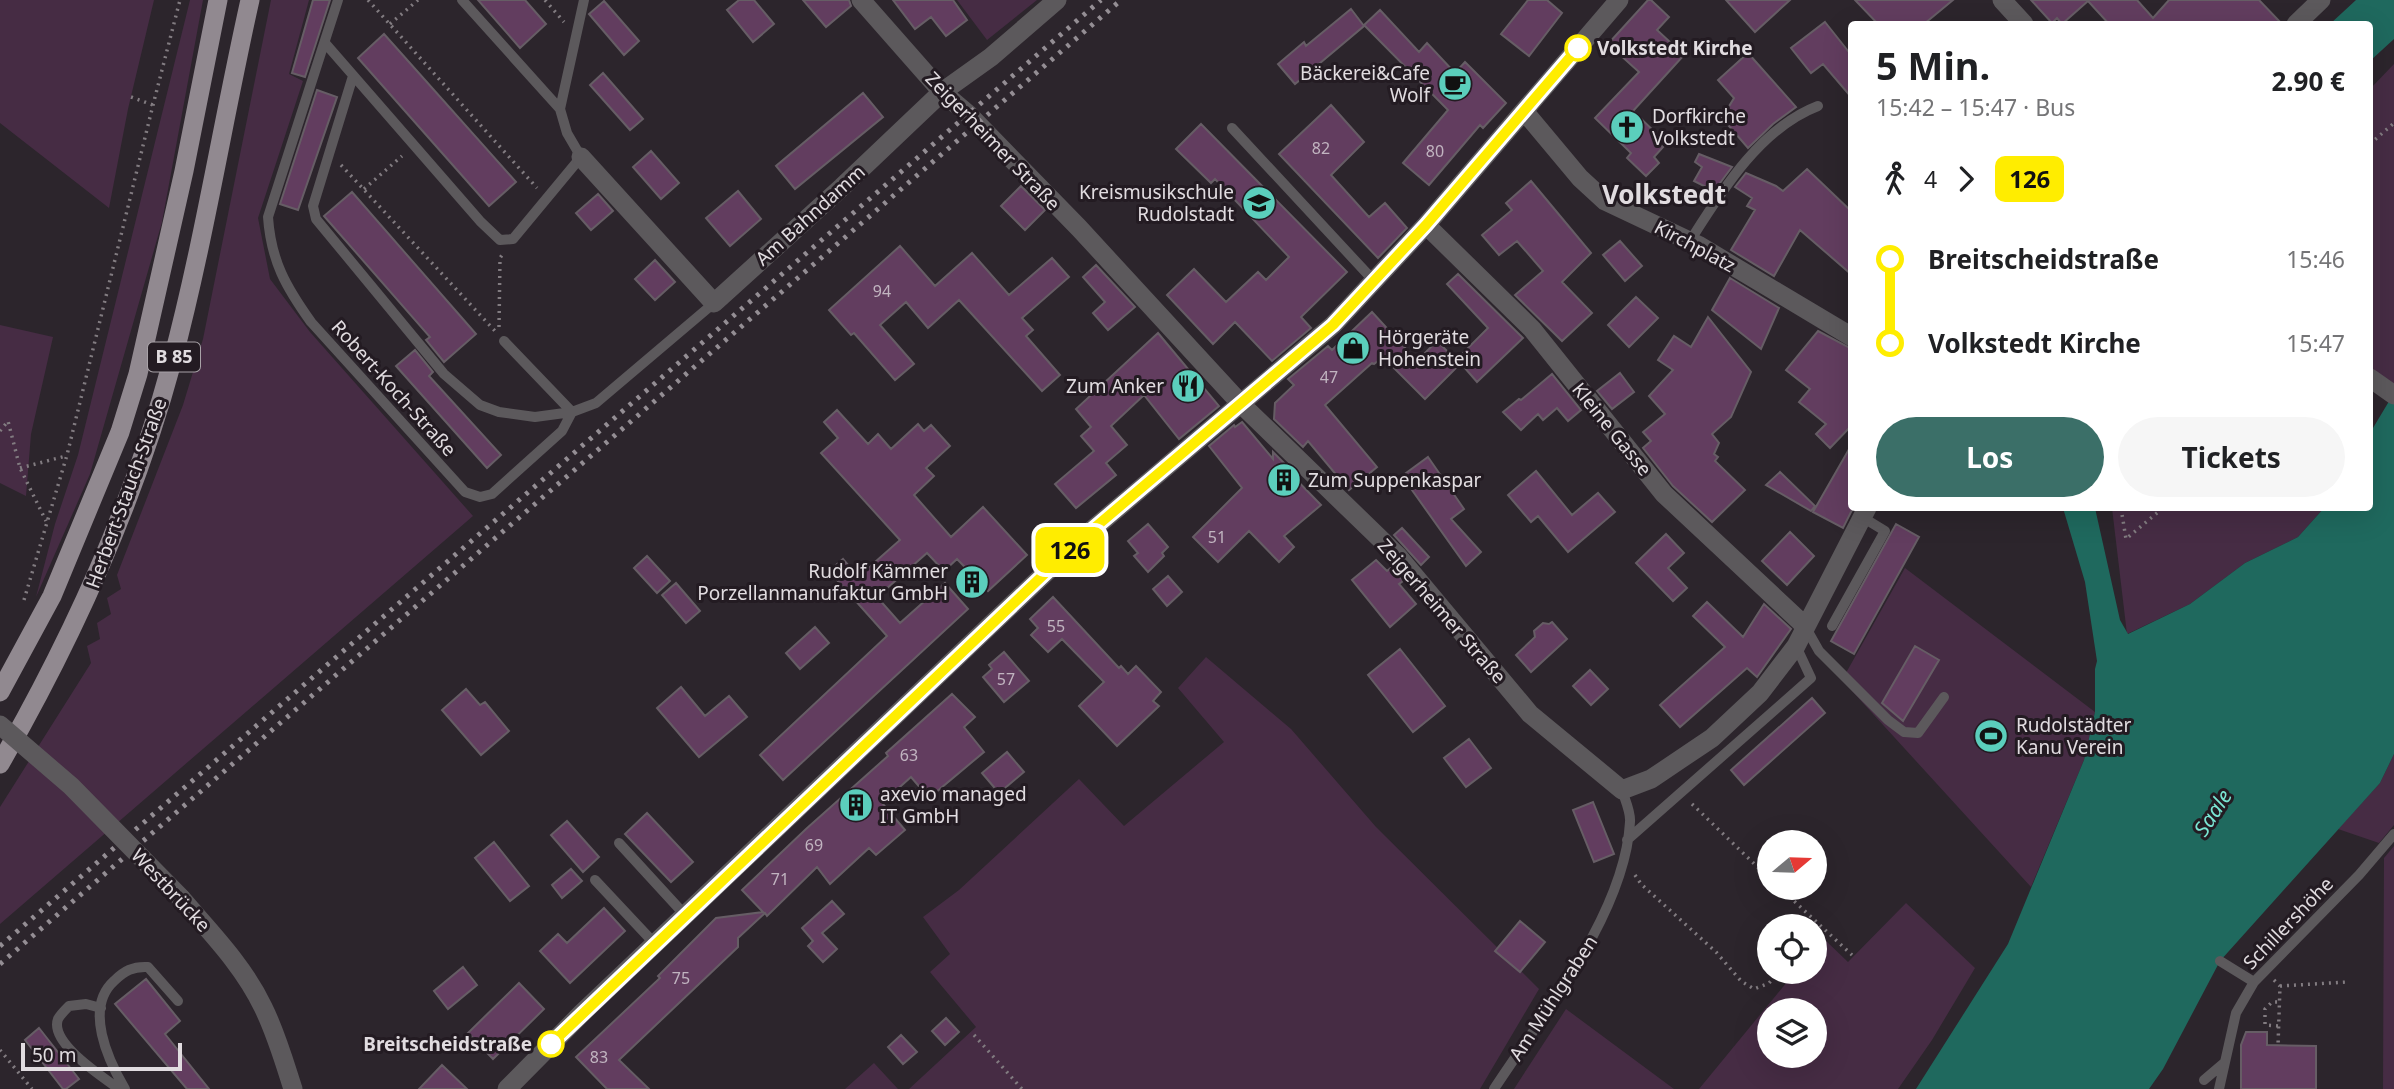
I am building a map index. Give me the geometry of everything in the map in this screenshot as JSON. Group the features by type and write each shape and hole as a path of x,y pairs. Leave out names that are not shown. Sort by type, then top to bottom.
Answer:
{"main road":[{"name":"Herbert-Stauch-Straße","path":"0,692 52,596 120,432 138,374 172,225 218,0"},
{"name":"Herbert-Stauch-Straße","path":"0,764 82,610 147,446 191,286 250,0"}],"street":[{"name":"Zeigerheimer Straße","path":"861,0 942,92 968,114 1079,228 1241,404 1398,556 1530,714 1622,790"},
{"name":"Am Bahndamm","path":"714,303 942,92 990,57 1057,0"},
{"path":"507,1089 572,1023 1073,547 1333,325 1426,225 1619,0"},
{"path":"2002,0 2021,21"},
{"path":"2299,21 2321,0"},
{"name":"Kirchplatz","path":"1524,111 1580,178 1605,201 1690,241 1848,335"},
{"path":"581,157 714,303"},
{"name":"Kleine Gasse","path":"1426,225 1532,329 1664,494 1805,626"},
{"path":"2373,380 2394,395"},
{"path":"1622,790 1651,779 1695,750 1712,738 1760,693 1796,646 1864,512"},
{"name":"Westbrücke","path":"0,725 71,786 181,898 233,958 263,1005 293,1089"}],"lane":[{"name":"Robert-Koch-Straße","path":"338,0 268,217 270,239 277,265 290,293 311,322 465,492 480,497 492,494 562,431 572,412 596,403 714,303"},
{"path":"325,43 480,221 500,240 513,239 581,157 567,133 560,109 462,0"},
{"path":"560,109 584,0"},
{"path":"353,76 313,206 316,219 444,374 480,405 499,412 535,416 572,412"},
{"path":"1690,241 1748,157 1795,119 1818,106"},
{"path":"1232,128 1374,281"},
{"path":"504,341 572,412"},
{"path":"1832,626 1885,531 1864,512"},
{"path":"1805,626 1819,652 1903,732 1918,733 1944,697"},
{"path":"1627,840 1811,678 1796,646"},
{"path":"1751,702 1767,718"},
{"path":"1695,750 1710,767"},
{"name":"Am Mühlgraben","path":"1494,1089 1595,935 1623,859 1627,840 1630,819 1622,790"},
{"name":"Schillershöhe","path":"2219,1089 2236,1013 2254,982 2359,875 2394,834"},
{"path":"619,843 685,915"},
{"path":"595,880 655,944"},
{"path":"2220,961 2254,982"},
{"path":"125,1089 106,1044 100,1020 101,998 109,985 123,972 137,966 148,967 178,1001"},
{"path":"101,1008 86,1004 69,1006 58,1019 57,1030 64,1044 119,1089"},
{"path":"2204,1080 2224,1063"}],"path":[{"path":"24,601 67,456 180,0"},
{"path":"368,0 546,198"},
{"path":"389,24 418,0"},
{"path":"545,0 576,36"},
{"path":"131,97 152,105"},
{"path":"2373,141 2394,123"},
{"path":"364,189 414,146"},
{"path":"329,152 504,341"},
{"path":"504,341 499,335 500,258 513,239"},
{"path":"0,430 8,421 20,468 47,523"},
{"path":"20,468 67,456"},
{"path":"2121,511 2126,540 2160,511"},
{"path":"1681,793 1757,866"},
{"path":"1623,859 1642,884 1716,952 1741,981 1754,989 1766,984"},
{"path":"1793,900 1807,914"},
{"path":"1827,932 1852,955"},
{"path":"2264,971 2280,986 2347,982"},
{"path":"2277,1045 2280,986"},
{"path":"2278,1002 2272,1002 2265,1009 2265,1025 2278,1026"},
{"path":"974,1035 1022,1089"},
{"path":"0,1050 32,1089"}],"shaded area":[{"path":"0,0 154,0 128,109 109,208 0,123"},
{"path":"190,0 203,0 162,222 90,474 36,597 55,524 78,455"},
{"path":"271,0 309,0 289,74 303,81 258,218 270,279 310,332 473,516 0,924 0,807 91,663 87,646 100,639 97,623 111,614 107,598 121,589 117,575 183,405 203,339"},
{"path":"957,0 1037,0 987,40"},
{"path":"2394,64 2394,386 2373,372 2373,86"},
{"path":"0,325 53,337 31,434 26,496 0,483"},
{"path":"2112,511 2321,511 2298,537 2245,563 2190,604 2127,634"},
{"name":"Rudolstädter Kanu Verein","path":"1905,568 2095,712 2084,760 2031,887 1842,680"},
{"path":"1206,657 1291,729 1376,827 1539,989 1480,1089 909,1089 976,1027 930,972 950,954 923,917 959,890 1079,779 1124,826 1224,742 1178,688"},
{"path":"2394,754 2394,825 2379,843 2338,829 2380,783"},
{"path":"2394,846 2394,1089 2383,1089 2384,858"},
{"path":"1906,903 1975,968 1932,1040 1898,1089 1699,1089 1757,1018 1757,1068 1827,1068 1827,998 1774,998 1785,984 1827,984 1827,942 1848,962"},
{"path":"1566,1009 1674,1089 1514,1089"},
{"path":"874,1063 898,1089 845,1089"}],"water":[{"path":"2356,0 2394,0 2394,39 2373,58 2373,21 2333,21"},
{"name":"Saale","path":"2394,393 2394,754 2380,783 2220,961 2163,1069 2149,1089 1916,1089 2008,944 2084,760 2095,712 2097,661 2085,582 2064,511 2096,511 2120,620 2128,634 2190,604 2245,563 2298,537 2321,511 2373,511 2373,428"}],"building":[{"path":"313,0 330,0 305,77 292,73"},
{"path":"478,0 525,0 546,24 520,48"},
{"path":"739,0 754,0 774,24 753,42 727,10"},
{"path":"803,0 849,0 851,6 826,27"},
{"path":"893,0 953,0 967,20 946,36 931,17 915,29"},
{"path":"1528,0 1547,0 1562,13 1529,56 1501,34"},
{"path":"1648,0 1669,17 1657,30 1684,55 1633,111 1660,137 1656,141 1663,147 1654,157 1659,163 1646,176 1627,158 1631,153 1595,118 1639,72 1608,44"},
{"path":"1726,0 1790,0 1755,32"},
{"path":"1855,0 1953,0 1928,21 1875,21"},
{"path":"2031,0 2137,0 2153,18 2169,0 2259,0 2279,21 2106,21 2088,1 2065,21 2057,18 2050,21"},
{"path":"604,1 639,41 624,55 589,14"},
{"path":"1351,9 1364,26 1295,84 1278,64 1304,42 1306,46"},
{"path":"1380,10 1419,52 1427,43 1455,73 1465,62 1506,103 1483,128 1480,125 1429,185 1403,163 1448,110 1364,25"},
{"path":"1825,22 1848,51 1848,93 1823,64 1811,73 1791,48"},
{"path":"384,34 516,182 489,206 358,58"},
{"path":"1748,53 1796,107 1748,148 1722,118 1734,98 1718,80"},
{"path":"603,73 643,119 630,130 590,85"},
{"path":"317,90 337,97 298,210 280,204"},
{"path":"863,93 883,117 795,189 776,166"},
{"path":"1331,105 1364,142 1331,175 1369,217 1385,203 1407,228 1378,258 1279,154"},
{"path":"1201,124 1347,272 1301,317 1311,328 1272,361 1235,322 1213,344 1167,295 1194,269 1226,302 1258,272 1266,280 1289,257 1215,179 1211,183 1176,149"},
{"path":"651,151 679,183 661,199 633,167"},
{"path":"1699,154 1732,167 1714,191 1694,181 1702,167 1695,162"},
{"path":"1807,169 1848,208 1848,272 1800,230 1774,276 1731,250 1755,210 1747,206 1752,198 1735,187 1746,173 1783,191"},
{"path":"1531,181 1591,253 1562,282 1592,313 1562,341 1515,295 1543,271 1517,241 1499,255 1482,235 1512,210 1506,203"},
{"path":"1021,186 1045,210 1025,230 1001,206"},
{"path":"738,191 761,219 730,246 706,218"},
{"path":"352,192 476,334 444,362 426,340 430,337 324,216"},
{"path":"598,194 613,211 591,230 576,213"},
{"path":"1620,241 1642,266 1625,281 1603,255"},
{"path":"900,246 935,286 972,253 1009,295 1052,258 1069,277 1022,318 1033,330 1026,336 1060,375 1042,391 959,300 928,328 906,302 880,325 914,364 895,380 854,333 851,335 829,310"},
{"path":"655,260 675,282 655,300 635,279"},
{"path":"1096,265 1135,307 1108,330 1093,313 1105,302 1083,277"},
{"path":"1458,274 1523,338 1477,382 1457,359 1488,328 1447,284"},
{"path":"1730,278 1779,308 1761,349 1712,310"},
{"path":"1636,297 1658,318 1629,347 1608,325"},
{"path":"1372,312 1417,361 1437,341 1460,364 1425,399 1383,357 1372,363 1325,405 1377,467 1349,490 1308,441 1303,447 1274,419 1275,403 1294,385 1288,379 1328,346 1332,350"},
{"path":"1708,317 1751,372 1731,417 1712,434 1719,443 1714,454 1718,457 1715,461 1745,490 1712,522 1673,486 1643,448 1651,441 1643,432 1665,414 1649,396 1673,370 1658,360 1674,336 1691,347"},
{"path":"1818,331 1848,347 1848,429 1830,448 1816,434 1826,424 1799,402 1810,389 1786,370"},
{"path":"1158,333 1219,406 1179,439 1144,395 1111,426 1127,445 1106,463 1116,475 1076,508 1055,484 1094,451 1081,436 1091,427 1076,409"},
{"path":"415,350 433,372 429,376 501,455 487,468 396,366"},
{"path":"1620,373 1634,392 1612,409 1597,391"},
{"path":"1552,374 1581,410 1568,421 1557,408 1543,420 1538,414 1521,430 1503,412"},
{"path":"837,410 868,444 878,434 891,449 918,424 924,431 931,425 950,446 926,468 934,476 914,495 951,537 983,507 1027,555 988,591 957,559 944,571 927,553 877,597 900,623 945,583 968,609 783,780 760,755 887,636 829,571 843,559 858,577 900,540 821,453 838,438 824,422"},
{"path":"1242,422 1273,459 1273,452 1321,505 1284,536 1294,547 1279,562 1249,531 1218,562 1193,537 1242,488 1209,446 1234,425 1235,427"},
{"path":"1848,451 1848,511 1852,511 1843,528 1813,512"},
{"path":"1428,457 1464,509 1451,519 1481,552 1466,566 1402,476"},
{"path":"1536,471 1572,515 1598,493 1615,512 1568,552 1538,516 1531,522 1508,495"},
{"path":"1780,472 1815,506 1811,511 1766,485"},
{"path":"1148,524 1168,547 1162,553 1164,556 1148,572 1134,556 1138,553 1128,541"},
{"path":"1896,524 1919,537 1854,654 1831,641"},
{"path":"1402,528 1429,557 1421,565 1394,535"},
{"path":"1790,532 1814,556 1787,585 1762,561"},
{"path":"1666,534 1684,553 1668,568 1687,588 1673,601 1636,563"},
{"path":"647,556 670,581 657,593 634,568"},
{"path":"1376,560 1387,571 1392,567 1403,581 1399,584 1416,604 1390,627 1352,580"},
{"path":"1168,576 1182,592 1167,606 1153,589"},
{"path":"676,583 700,611 686,623 662,595"},
{"path":"1053,597 1119,668 1121,666 1128,674 1136,666 1161,692 1153,701 1159,706 1117,746 1079,706 1104,682 1062,639 1048,652 1031,635 1038,628 1030,619"},
{"path":"1707,602 1743,637 1764,604 1791,629 1757,677 1747,668 1680,727 1660,705 1725,647 1693,616"},
{"path":"1552,622 1567,639 1531,672 1516,655 1535,637 1534,631 1543,623"},
{"path":"815,627 829,643 800,669 786,653"},
{"path":"1915,646 1939,660 1903,721 1882,703"},
{"path":"1400,649 1445,706 1413,732 1368,675"},
{"path":"1004,652 1029,681 1004,702 983,677 992,669 989,665"},
{"path":"1590,670 1608,689 1591,705 1573,686"},
{"path":"681,687 705,716 729,696 747,717 699,757 657,708"},
{"path":"466,689 480,705 485,702 509,731 481,755 442,710"},
{"path":"952,694 975,717 964,727 984,752 929,798 911,777 882,803 905,830 876,855 869,848 830,884 817,867 767,916 765,913 738,938 738,947 619,1060 649,1089 607,1089 576,1057 660,978 658,976 716,918 763,912 742,890"},
{"path":"1812,698 1825,713 1744,785 1731,770"},
{"path":"1469,739 1491,768 1466,787 1444,758"},
{"path":"1007,752 1024,772 999,793 982,773"},
{"path":"1593,802 1614,854 1594,862 1573,810"},
{"path":"647,813 693,862 671,882 625,834"},
{"path":"567,821 599,857 583,872 551,835"},
{"path":"494,842 529,886 510,901 475,858"},
{"path":"571,869 582,881 562,898 552,885"},
{"path":"832,901 844,914 822,933 837,949 823,962 808,946 813,941 802,928"},
{"path":"604,908 625,931 570,983 540,951 558,934 567,943"},
{"path":"1520,921 1545,942 1520,972 1495,951"},
{"path":"463,967 477,985 448,1009 434,991"},
{"path":"146,979 180,1021 165,1034 209,1089 187,1089 115,1004"},
{"path":"519,983 544,1009 493,1059 468,1033"},
{"path":"946,1018 959,1032 945,1045 932,1031"},
{"path":"39,1028 79,1079 66,1089 63,1089 25,1040"},
{"path":"2246,1032 2267,1032 2267,1045 2316,1046 2316,1089 2241,1089 2241,1045"},
{"path":"901,1035 917,1052 903,1064 888,1047"},
{"path":"442,1065 467,1089 419,1089"}],"railway":[{"path":"0,946 1101,0"},
{"path":"0,964 1121,0"}],"bus line":[{"name":"126","path":"551,1044 1079,541 1333,325 1426,225 1578,48"}],"place":[{"name":"Volkstedt Kirche","path":"1578,48"},
{"name":"Bäckerei&Cafe Wolf","path":"1455,84"},
{"name":"Dorfkirche Volkstedt","path":"1627,127"},
{"name":"Kreismusikschule Rudolstadt","path":"1259,203"},
{"name":"Hörgeräte Hohenstein","path":"1353,348"},
{"name":"Zum Anker","path":"1188,386"},
{"name":"Zum Suppenkaspar","path":"1284,480"},
{"name":"Rudolf Kämmer Porzellanmanufaktur GmbH","path":"972,582"},
{"name":"Rudolstädter Kanu Verein","path":"1991,736"},
{"name":"axevio managed IT GmbH","path":"856,805"},
{"name":"Breitscheidstraße","path":"551,1044"}],"district":[{"name":"Volkstedt","path":"1664,195"}]}
